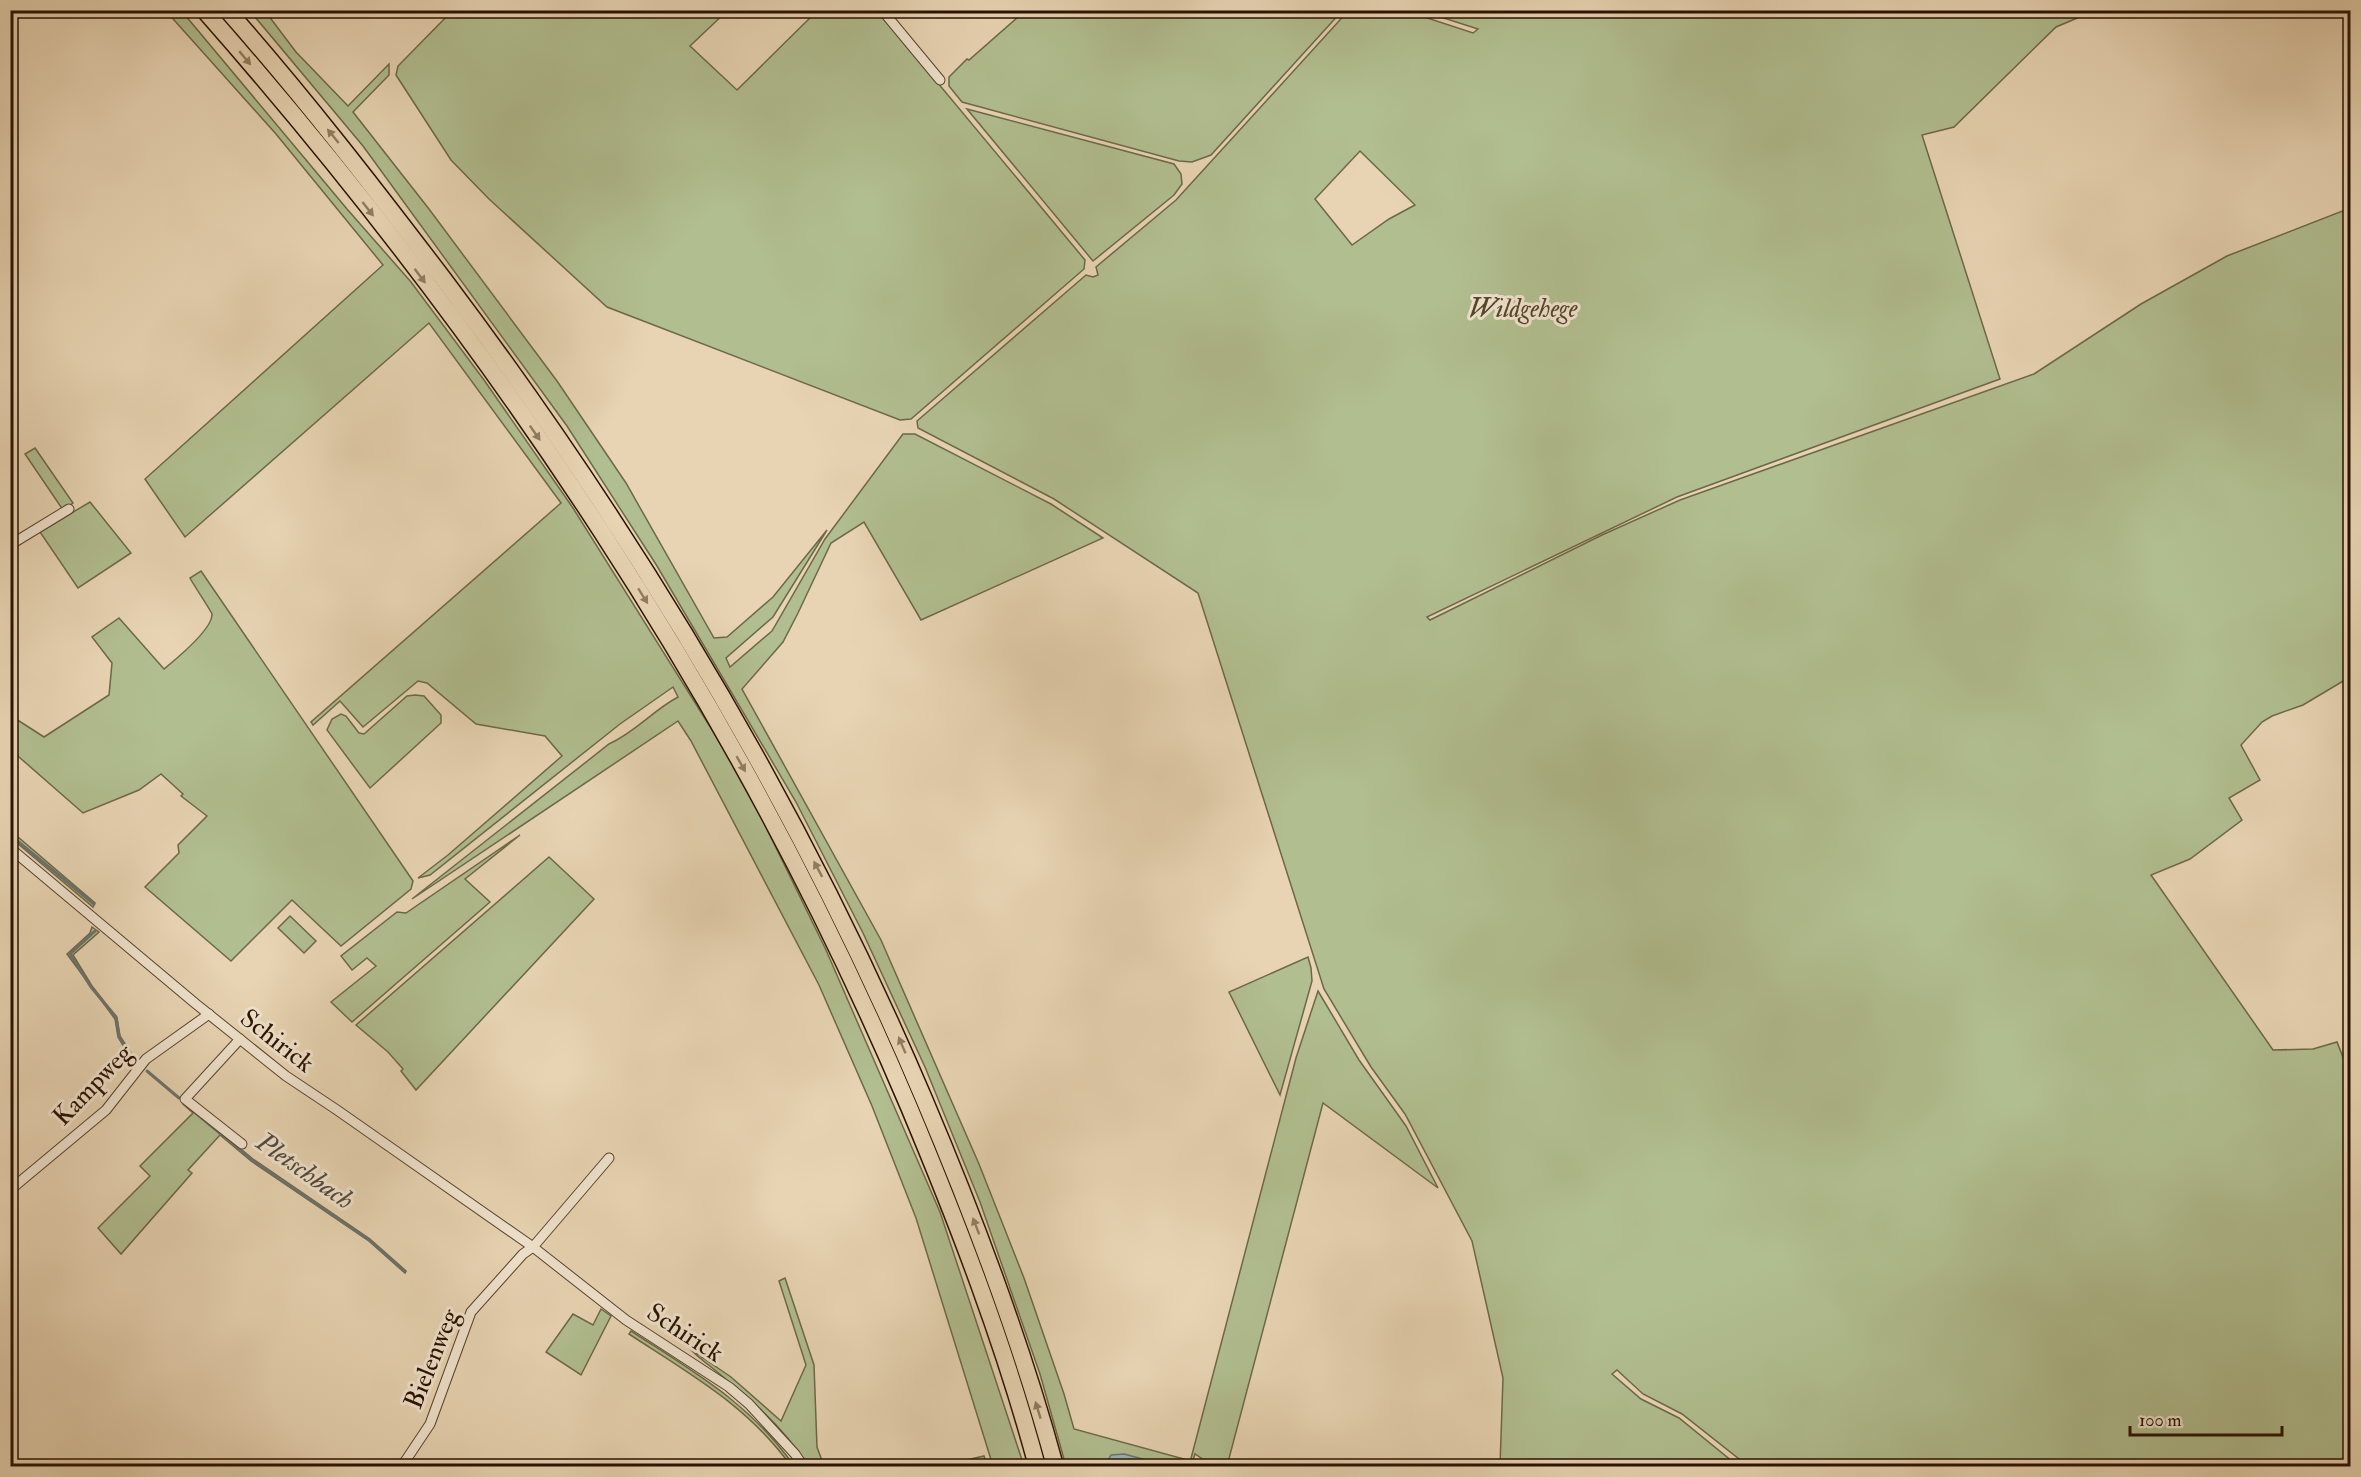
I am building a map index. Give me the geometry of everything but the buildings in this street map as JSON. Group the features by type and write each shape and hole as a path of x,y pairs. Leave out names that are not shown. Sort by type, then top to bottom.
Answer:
{"highway":[{"path":"227,10 270,58 370,182 517,378 642,563 776,790 833,899 888,1014 958,1177 1021,1354 1055,1467"},
{"path":"205,11 345,178 500,383 638,589 761,799 819,908 873,1021 941,1183 1005,1360 1037,1467"}],"street":[{"path":"882,10 940,80"},
{"path":"10,545 69,509"},
{"name":"Schirick","path":"10,848 286,1076 533,1247 626,1320 729,1387 749,1404 795,1454 803,1467"},
{"name":"Kampweg","path":"10,1190 106,1110 146,1059 209,1014"},
{"path":"240,1039 184,1099 242,1144"},
{"path":"533,1247 609,1158"},
{"name":"Bielenweg","path":"402,1467 430,1424 471,1312 522,1254 533,1247"}],"green space":[{"path":"728,10 690,46 737,90 817,11 878,11 1085,260 1084,269 911,419 900,420 607,307 489,199 451,160 396,75 398,66 452,11"},
{"path":"1026,10 1342,11 1211,155 1192,162 1179,161 962,102 949,86 949,77"},
{"name":"Wildgehege","path":"1349,10 1406,11 1473,33 1478,29 1422,11 2094,11 2056,27 1954,127 1922,135 2000,379 1677,497 1427,617 1430,620 1602,535 1680,500 2034,374 2141,304 2227,256 2350,208 2350,677 2303,705 2262,722 2241,745 2260,780 2229,798 2242,820 2190,859 2151,875 2273,1050 2313,1049 2337,1042 2350,1075 2350,1466 1754,1466 1743,1462 1682,1414 1643,1394 1617,1370 1612,1374 1641,1399 1679,1418 1738,1466 1500,1466 1503,1378 1472,1241 1405,1114 1371,1067 1324,989 1198,593 1054,499 918,428 917,421 1086,275 1093,277 1098,275 1096,267 1176,200","holes":["1360,151 1415,205 1389,219 1352,245 1315,199"]},
{"path":"166,11 181,11 411,282 484,380 573,508 741,776 826,950 940,1212 1024,1466 993,1466 916,1218 872,1106 819,985 691,741 678,721 412,899 609,744 678,697 673,687 620,724 430,875 418,878 448,855 562,756 545,736 476,724 427,683 418,681 363,727 340,701 313,725 311,722 561,503 429,323 185,537 145,479 383,265 276,134"},
{"path":"250,11 265,11 296,52 348,106 389,64 389,75 353,112 429,209 557,381 626,483 714,638 727,637 773,597 827,530 773,617 726,658 730,667 772,631 825,539 903,434 915,434 1051,504 1103,538 921,620 864,522 831,543 783,642 742,689 881,940 979,1164 1024,1278 1074,1429 1184,1459 1183,1466 1156,1466 1150,1461 1105,1463 1105,1466 1066,1466 1040,1374 980,1202 925,1067 863,933 796,802 657,566 567,426 363,146"},
{"path":"967,109 1174,164 1181,174 1182,184 1174,195 1093,261"},
{"path":"35,448 73,503 63,510 25,454"},
{"path":"90,502 131,553 78,588 40,532"},
{"path":"201,571 413,881 411,889 341,946 292,900 231,961 145,887 179,853 178,845 207,816 181,796 183,794 161,774 139,790 83,813 11,750 11,722 16,719 44,737 109,695 112,663 92,637 119,618 164,669 184,652 200,636 211,620 212,614 190,578"},
{"path":"407,696 424,696 441,715 441,723 370,788 327,730 332,719 341,714 346,716 359,733 364,734"},
{"path":"11,831 95,903 93,907 11,838"},
{"path":"520,835 465,879 490,902 352,1022 331,1002 376,966 367,958 352,970 341,956 397,912 406,913"},
{"path":"549,857 594,899 416,1090 401,1071 403,1069 388,1052 356,1025"},
{"path":"290,916 316,941 304,953 278,928"},
{"path":"92,927 99,932 73,955 92,986 117,1018 120,1036 136,1061 118,1037 115,1019 67,954 90,933"},
{"path":"1308,957 1312,981 1280,1095 1229,992"},
{"path":"1318,991 1359,1060 1406,1126 1438,1188 1323,1103 1227,1466 1213,1466 1195,1454 1189,1466 1296,1058"},
{"path":"184,1102 253,1159 370,1239 406,1271 405,1273 369,1241 251,1161 220,1135 188,1170 192,1173 121,1254 98,1228 150,1176 140,1166 193,1113 183,1104"},
{"path":"785,1278 814,1365 817,1447 824,1466 808,1466 772,1421 690,1349 731,1377 781,1421 806,1365 779,1281"},
{"path":"601,1309 611,1316 581,1375 546,1352 573,1314 593,1325"},
{"path":"631,1331 699,1375 740,1406 777,1444 794,1466 791,1466 756,1425 736,1408 695,1377 629,1334"},
{"path":"984,1456 987,1466 941,1466"}],"water":[{"path":"1124,1454 1150,1461 1156,1466 1105,1466 1111,1455"}],"waterway":[{"name":"Pletschbach","path":"10,835 94,904"},
{"name":"Pletschbach","path":"95,931 70,954 91,987 116,1017 119,1036 127,1051 135,1059"},
{"name":"Pletschbach","path":"147,1071 179,1098"},
{"name":"Pletschbach","path":"191,1109 252,1160 369,1240 404,1271"}]}
